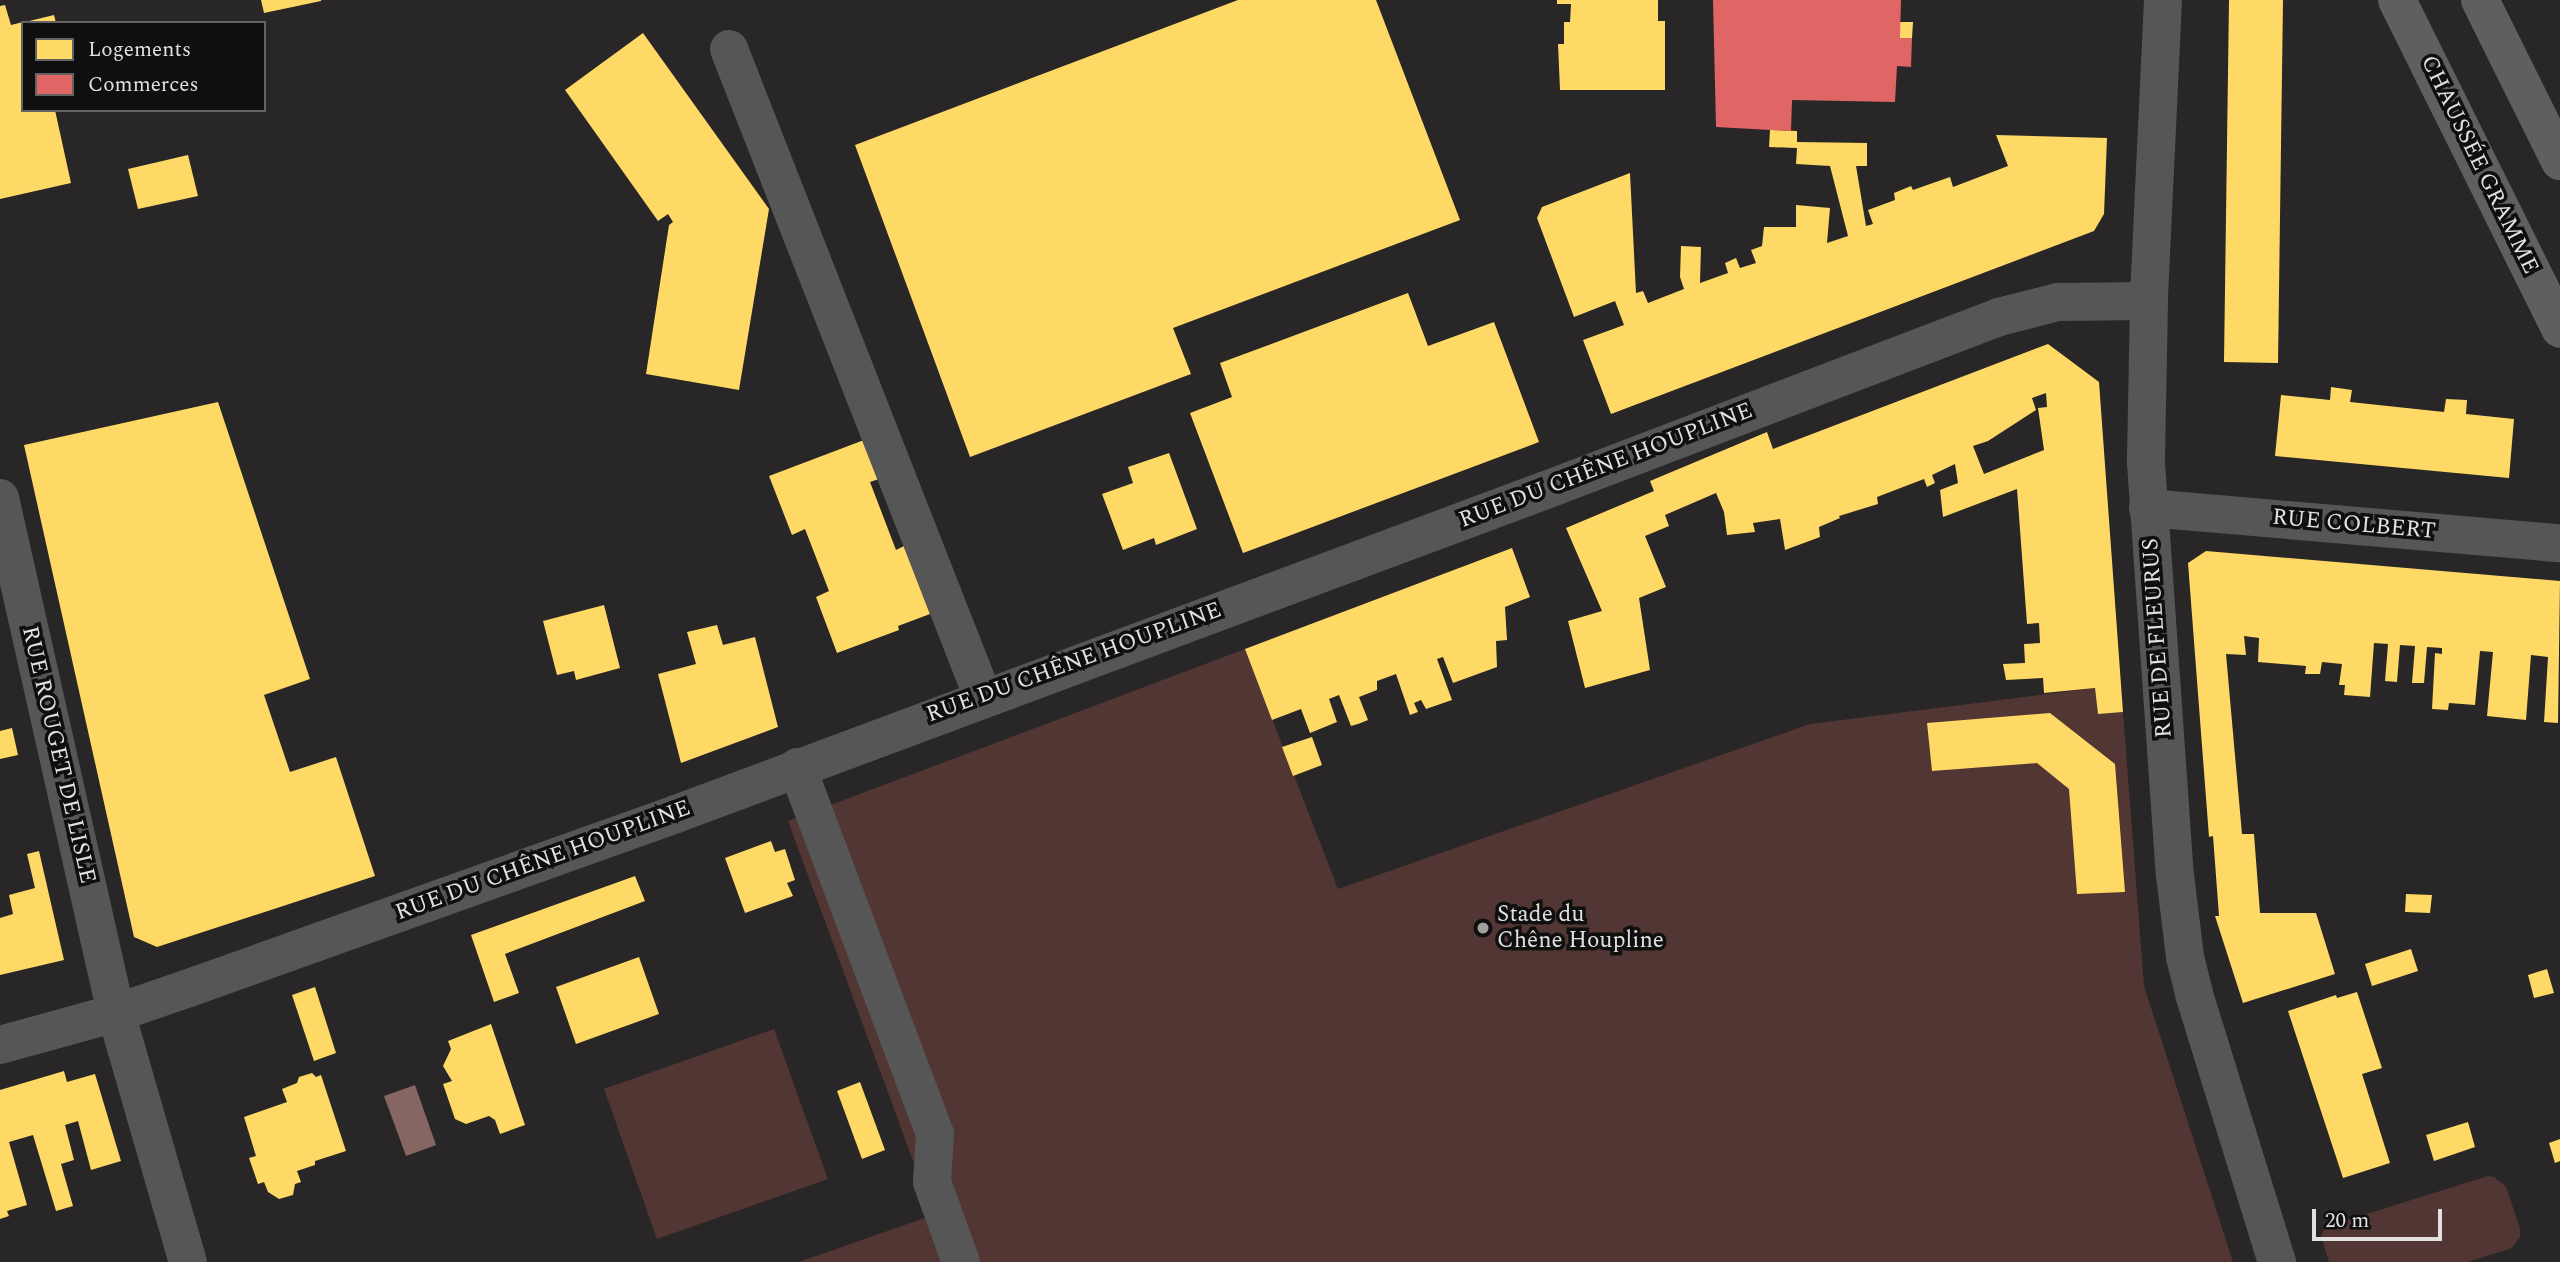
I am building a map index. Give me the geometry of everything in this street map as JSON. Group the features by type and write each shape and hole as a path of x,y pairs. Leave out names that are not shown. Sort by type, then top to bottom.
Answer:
{"main road":[{"name":"CHAUSSÉE GRAMME","path":"2397,0 2560,329"},
{"path":"2480,0 2560,161"}],"street":[{"name":"RUE DE FLEURUS","path":"2163,0 2146,420 2148,508 2175,875 2185,957 2277,1262"},
{"path":"729,49 983,698"},
{"name":"RUE DU CHÊNE HOUPLINE","path":"0,1045 117,1013 676,814 1556,486 2009,313 2058,302 2149,301"},
{"name":"RUE ROUGET DE LISLE","path":"0,498 117,1013 188,1262"},
{"name":"RUE COLBERT","path":"2148,508 2560,543"},
{"path":"797,767 935,1134 932,1182 961,1262"}],"shaded area":[{"name":"Stade du Chêne Houpline","path":"1245,649 1338,889 1810,724 2095,688 2098,713 2123,712 2144,986 2233,1262 799,1262 933,1215 788,821"},
{"path":"774,1029 828,1179 657,1239 604,1089"},
{"path":"415,1085 436,1145 406,1156 384,1096"},
{"path":"2488,1176 2494,1177 2506,1187 2520,1228 2520,1237 2512,1248 2468,1262 2329,1262 2321,1236 2325,1227"}],"building: Logements":[{"path":"261,0 321,0 321,1 264,13"},
{"path":"1238,0 1376,0 1460,220 1173,328 1191,374 970,457 855,145"},
{"path":"1557,0 1658,0 1658,21 1665,21 1665,90 1560,90 1558,44 1564,44 1564,22 1570,22 1571,4 1557,4"},
{"path":"2229,0 2283,0 2278,363 2224,362"},
{"path":"5,5 11,25 21,22 21,112 55,112 71,183 0,199 0,6"},
{"path":"54,15 56,21 29,21"},
{"path":"1900,22 1913,22 1912,38 1900,38"},
{"path":"643,33 769,209 739,390 646,374 669,225 673,222 668,214 658,221 565,90"},
{"path":"1770,130 1797,131 1797,142 1867,143 1867,166 1856,166 1866,226 1873,224 1868,210 1895,200 1894,193 1911,186 1913,190 1950,177 1953,187 2008,166 1996,135 2107,138 2104,214 2094,231 1611,414 1583,340 1624,325 1615,301 1574,317 1537,218 1542,207 1630,173 1636,293 1643,291 1648,303 1684,289 1680,277 1681,246 1701,247 1700,283 1728,273 1725,263 1736,258 1740,268 1756,263 1751,250 1762,246 1764,227 1796,227 1796,205 1830,208 1827,243 1848,236 1830,166 1796,164 1797,148 1769,147"},
{"path":"188,155 198,196 138,209 128,169"},
{"path":"1408,293 1428,346 1494,322 1539,442 1243,553 1190,413 1232,397 1220,363"},
{"path":"2048,344 2099,382 2123,712 2098,714 2095,688 2044,693 2043,678 2006,680 2003,664 2025,663 2024,644 2040,643 2039,623 2027,624 2017,489 1943,517 1940,490 1958,483 1955,464 1932,475 1935,483 1927,487 1924,479 1877,497 1878,504 1839,516 1840,518 1819,527 1820,537 1785,550 1780,519 1753,523 1755,532 1727,535 1724,512 1716,493 1665,515 1669,526 1645,536 1666,587 1639,598 1650,670 1585,688 1568,621 1602,611 1566,528 1654,491 1650,481 1767,432 1773,449","holes":["2046,393 2047,407 2038,408 2044,450 1984,474 1973,446 1988,441 2036,410 2032,398"]},
{"path":"2331,387 2352,390 2350,402 2444,412 2446,399 2467,400 2466,414 2514,419 2509,478 2275,456 2281,395 2330,400"},
{"path":"218,402 310,679 264,695 290,772 336,757 375,876 157,947 134,937 24,445"},
{"path":"864,440 879,479 870,482 896,550 904,546 930,614 898,626 899,630 837,653 816,597 829,591 805,529 792,535 769,476"},
{"path":"1169,453 1197,529 1156,545 1154,538 1123,550 1102,494 1133,483 1128,467"},
{"path":"1512,548 1530,597 1505,607 1507,640 1496,641 1497,667 1453,683 1443,657 1437,659 1452,700 1426,709 1421,700 1414,703 1418,712 1410,715 1396,674 1377,681 1377,690 1359,697 1368,720 1358,724 1351,726 1339,695 1329,699 1337,722 1310,733 1301,709 1272,720 1245,649"},
{"path":"2206,551 2560,581 2558,723 2544,722 2548,657 2531,655 2526,720 2487,716 2493,652 2480,651 2475,705 2449,703 2448,710 2432,709 2435,653 2442,654 2442,648 2427,647 2424,683 2412,683 2415,646 2400,645 2397,682 2385,681 2388,644 2374,643 2370,697 2344,695 2345,685 2339,685 2342,664 2322,662 2320,674 2305,674 2306,666 2258,662 2259,638 2244,636 2246,655 2226,654 2242,834 2254,834 2260,913 2316,913 2335,974 2243,1003 2215,916 2219,916 2213,836 2209,837 2188,563"},
{"path":"604,605 620,668 576,680 574,671 557,675 543,621"},
{"path":"717,625 723,645 755,637 778,727 681,763 658,674 696,664 687,632"},
{"path":"2050,713 2115,764 2125,892 2077,894 2069,789 2037,763 1932,771 1927,723"},
{"path":"12,728 18,755 0,759 0,731"},
{"path":"1312,737 1322,765 1293,776 1282,747"},
{"path":"771,841 775,852 785,849 795,880 787,883 793,896 745,913 725,858"},
{"path":"39,851 64,960 0,975 0,918 13,914 9,895 35,888 27,854"},
{"path":"635,876 645,901 505,954 519,993 494,1002 471,935"},
{"path":"2406,894 2432,895 2430,913 2405,912"},
{"path":"2411,949 2418,971 2372,986 2365,964"},
{"path":"639,957 659,1014 576,1044 556,987"},
{"path":"2547,969 2554,993 2534,998 2528,975"},
{"path":"315,987 336,1053 314,1061 292,995"},
{"path":"2357,992 2382,1068 2362,1074 2390,1163 2343,1178 2288,1011 2336,995 2337,998"},
{"path":"491,1024 525,1125 500,1134 495,1120 489,1116 466,1124 455,1119 443,1084 452,1081 443,1066 451,1049 448,1041"},
{"path":"64,1071 67,1082 95,1074 121,1161 91,1170 78,1121 65,1125 74,1160 61,1164 73,1206 56,1211 33,1135 9,1142 27,1205 7,1211 9,1216 0,1219 0,1090"},
{"path":"312,1073 316,1077 321,1075 346,1151 315,1161 315,1165 297,1171 301,1182 295,1184 293,1195 279,1199 268,1192 264,1182 258,1184 249,1158 256,1156 244,1117 287,1102 282,1089 297,1083 299,1077"},
{"path":"860,1082 885,1150 862,1159 837,1091"},
{"path":"2468,1122 2475,1147 2434,1161 2426,1135"},
{"path":"2560,1139 2560,1161 2555,1163 2549,1143"}],"building: Commerces":[{"path":"1713,0 1901,0 1900,38 1912,38 1911,67 1897,66 1895,102 1792,100 1791,131 1716,127"}],"place":[{"name":"Stade du Chêne Houpline","path":"1483,928"}]}
